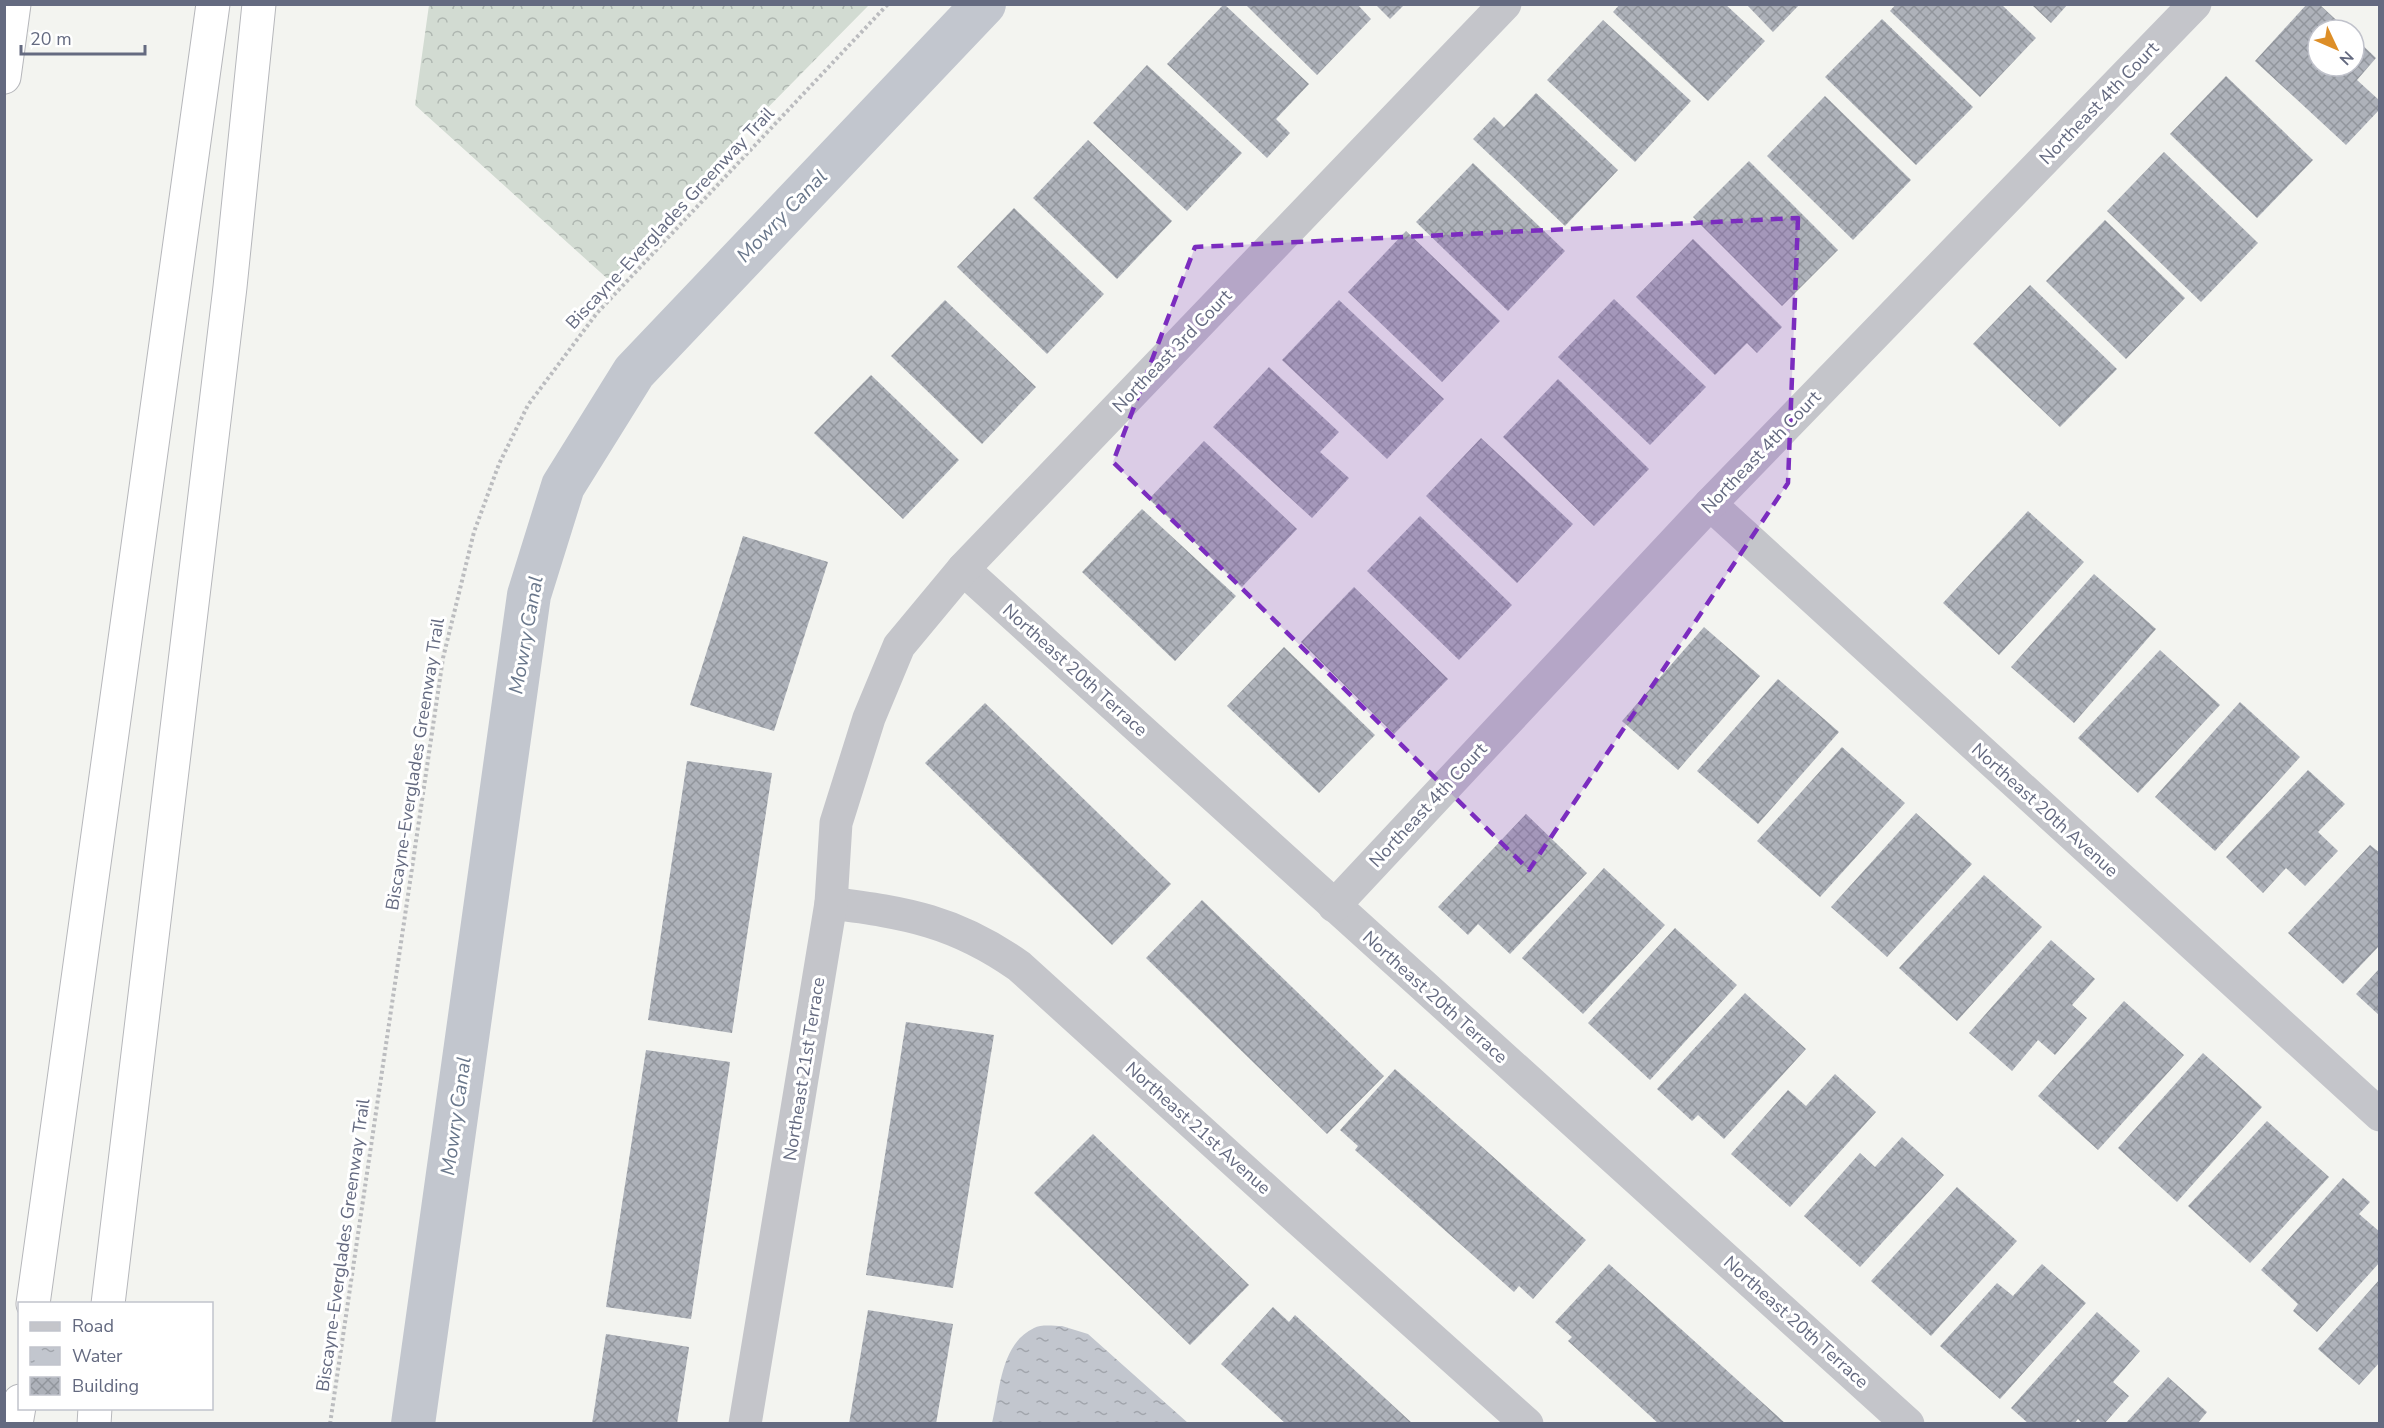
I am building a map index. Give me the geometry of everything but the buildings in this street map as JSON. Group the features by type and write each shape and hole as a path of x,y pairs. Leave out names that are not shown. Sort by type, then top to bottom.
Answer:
{"highway":[{"path":"4,77 14,4"},
{"path":"33,1302 213,4"},
{"path":"108,1302 229,299 259,4"}],"street":[{"name":"Northeast 3rd Court","path":"869,718 899,646 963,568 1505,4"},
{"name":"Northeast 4th Court","path":"1334,906 1710,504 2195,4"},
{"name":"Northeast 20th Avenue","path":"1710,504 2379,1115"},
{"name":"Northeast 20th Terrace","path":"963,568 1908,1424"},
{"name":"Northeast 21st Terrace","path":"745,1424 831,903 836,823 869,718"},
{"name":"Northeast 21st Avenue","path":"831,903 897,912 931,920 990,945 1019,966 1527,1424"}],"path":[{"name":"Biscayne-Everglades Greenway Trail","path":"330,1424 442,658 474,532 499,464 528,405 597,313 888,4"}],"highlighted area":[{"path":"1798,218 1788,483 1529,870 1113,462 1195,247"}],"green space":[{"path":"429,4 869,5 729,147 610,281 415,105"}],"water":[{"path":"1062,1326 1088,1334 1188,1423 992,1423 1003,1370 1014,1345 1034,1328"}],"waterway":[{"name":"Mowry Canal","path":"413,1424 529,595 563,486 634,372 984,4"}]}
